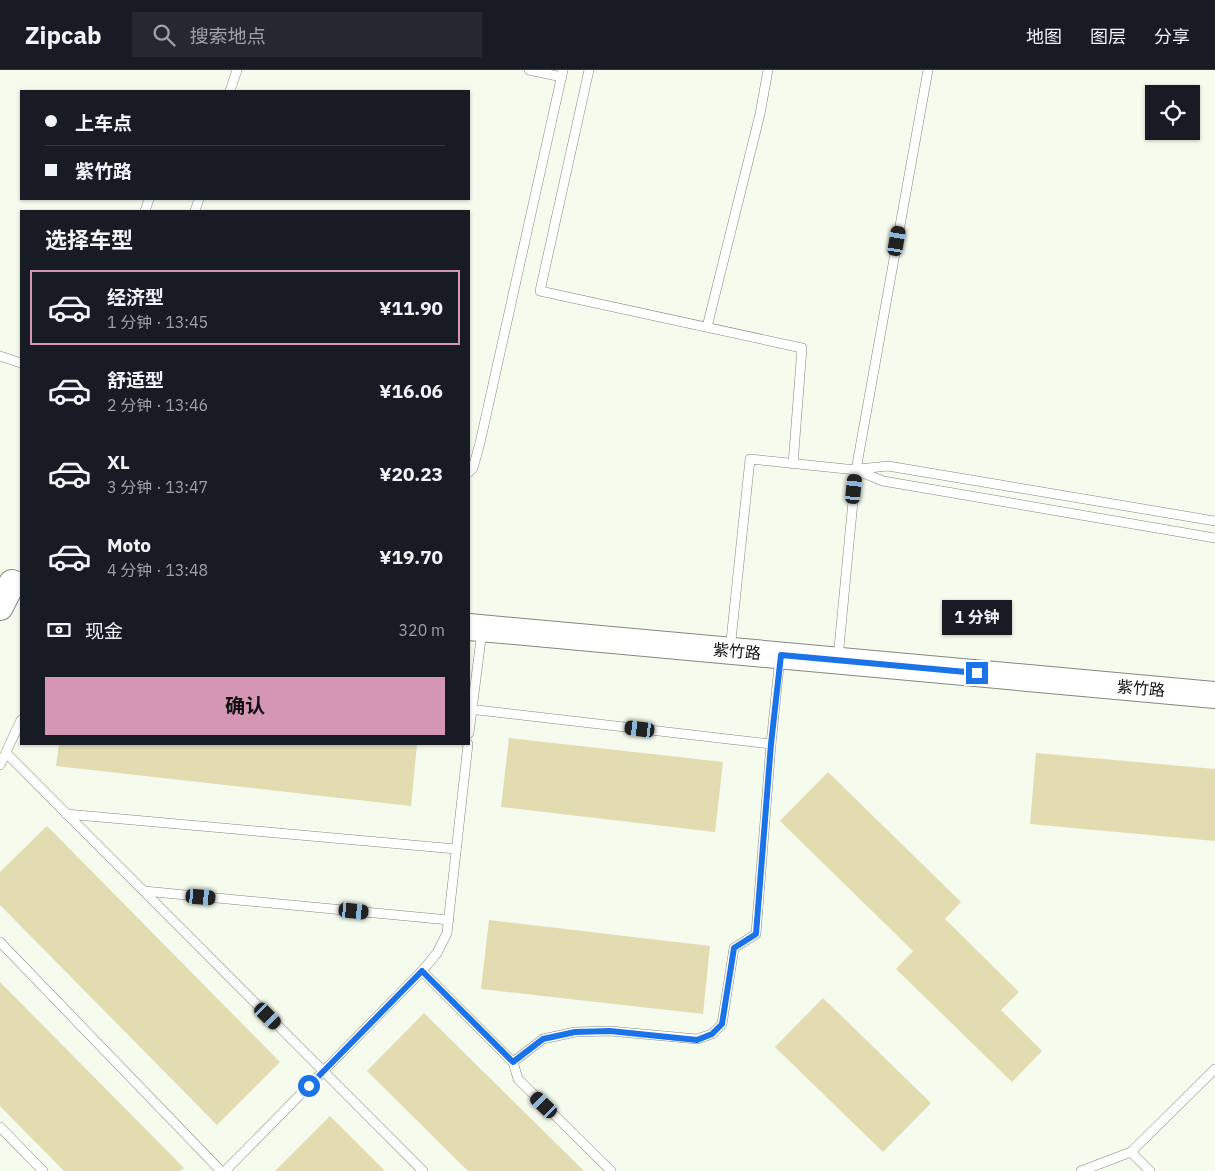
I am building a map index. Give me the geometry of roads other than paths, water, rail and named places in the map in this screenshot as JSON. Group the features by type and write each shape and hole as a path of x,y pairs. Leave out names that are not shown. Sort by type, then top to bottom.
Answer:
{"street":[{"path":"0,607 11,583"},
{"name":"紫竹路","path":"475,627 1215,695"}],"lane":[{"path":"230,90 237,70"},
{"path":"470,471 473,468 480,443 563,73 528,70"},
{"path":"589,70 540,291 802,348 792,464"},
{"path":"707,327 760,114 768,70"},
{"path":"838,660 856,470 928,70"},
{"path":"0,356 20,364"},
{"path":"729,651 750,459 856,470 888,466 1215,521"},
{"path":"856,470 883,481 1215,538"},
{"path":"475,627 470,709 771,744"},
{"path":"513,1062 543,1039 575,1032 610,1031 697,1040 712,1034 722,1024 734,948 756,934 771,744 781,655"},
{"path":"0,765 20,722"},
{"path":"0,942 223,1171 323,1072 422,971 437,953 447,933 449,920 468,745"},
{"path":"6,753 423,1171"},
{"path":"66,814 456,849"},
{"path":"144,891 449,920"},
{"path":"422,971 513,1062 518,1079 612,1171"},
{"path":"1082,1171 1131,1152 1215,1069"},
{"path":"0,1127 43,1171"},
{"path":"1131,1152 1150,1171"}]}
